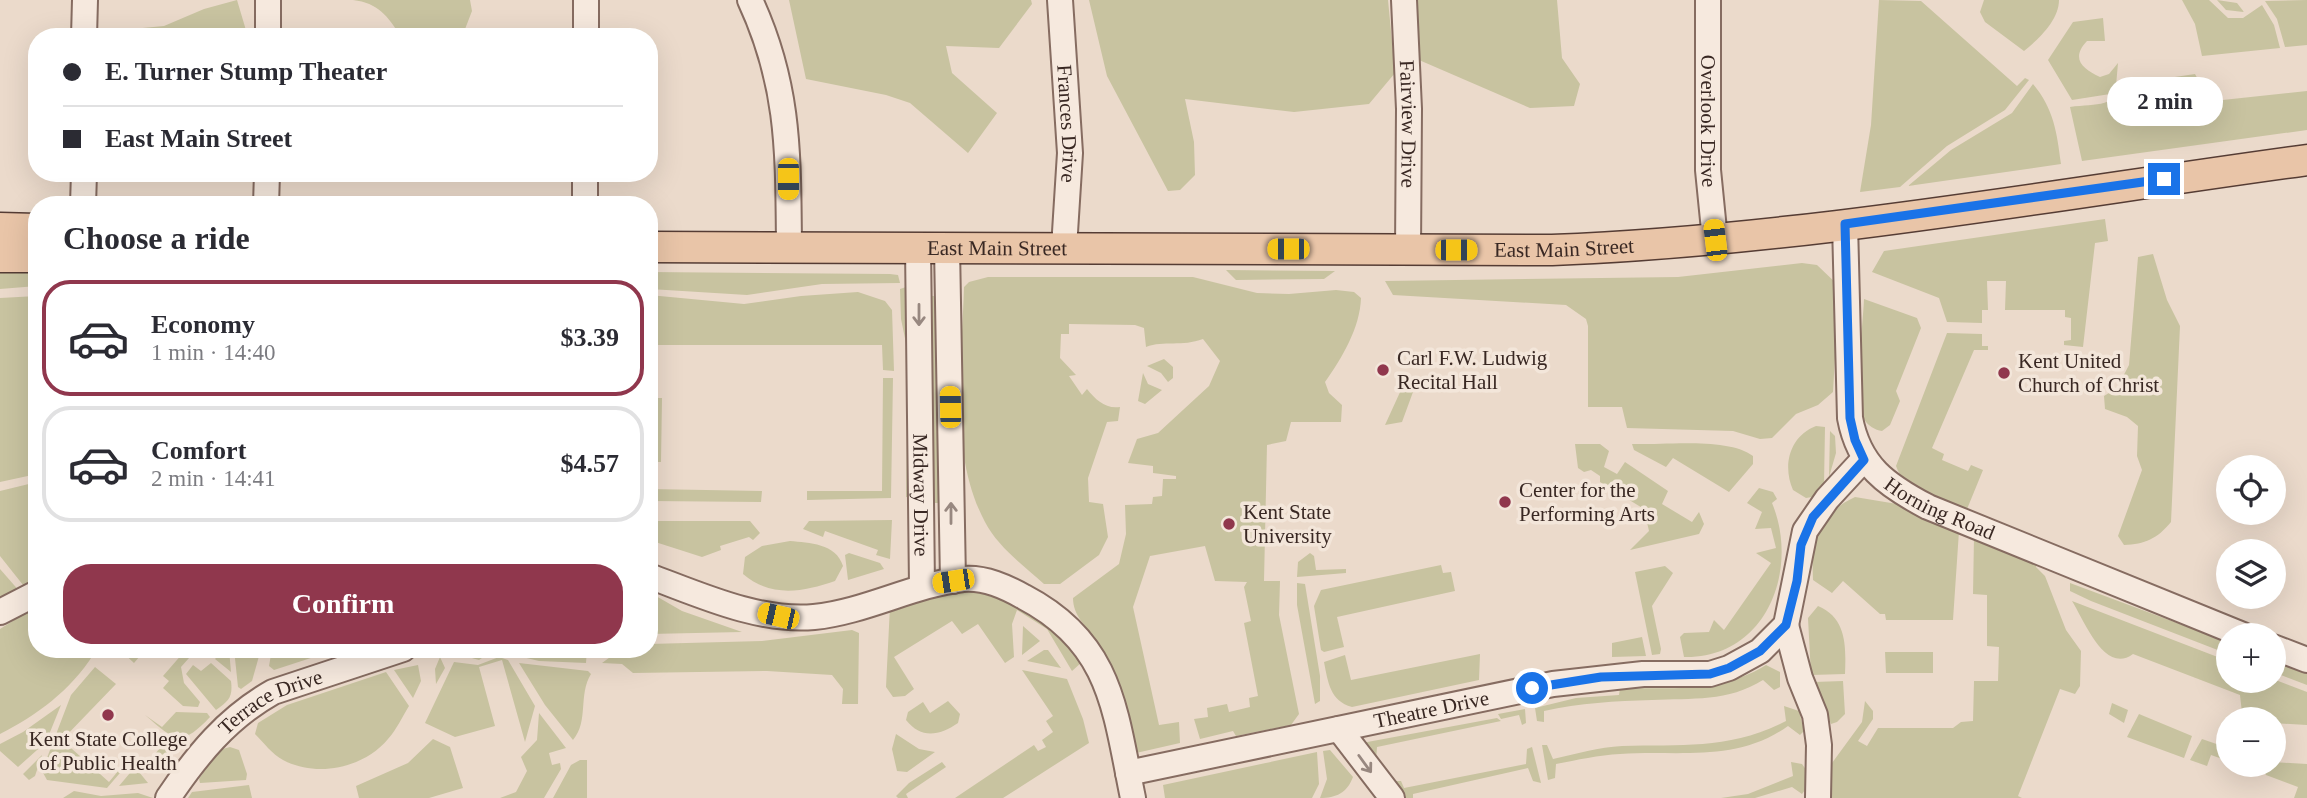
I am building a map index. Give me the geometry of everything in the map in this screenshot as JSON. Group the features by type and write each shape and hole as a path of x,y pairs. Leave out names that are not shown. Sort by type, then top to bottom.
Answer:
{"main road":[{"name":"East Main Street","path":"658,247 1552,250 1715,240 2307,160"},
{"path":"0,229 28,229"},
{"path":"0,257 28,257"}],"street":[{"path":"85,0 85,28"},
{"path":"268,0 268,28"},
{"path":"586,0 586,28"},
{"path":"750,0 766,40 784,106 788,143 789,246"},
{"name":"Frances Drive","path":"1060,0 1070,141 1064,248"},
{"name":"Fairview Drive","path":"1404,0 1409,109 1408,250"},
{"name":"Overlook Drive","path":"1708,0 1708,170 1715,240"},
{"name":"Horning Road","path":"1845,224 1850,418 1855,440 1864,460 1887,482 1928,507 2216,624"},
{"name":"Midway Drive","path":"933,247 953,581"},
{"name":"Midway Drive","path":"933,247 922,586 953,581 987,581 1010,589 1064,623 1107,681 1116,708 1133,798"},
{"path":"1818,798 1819,745 1815,715 1796,666 1786,625 1805,531 1827,499 1864,460"},
{"path":"658,579 738,607 812,617 843,612 922,586"},
{"path":"0,612 28,598"},
{"name":"Theatre Drive","path":"1128,773 1553,684 1629,675 1710,674 1746,660 1786,625"},
{"path":"2286,652 2307,660"},
{"name":"Terrace Drive","path":"168,798 214,737 253,704 273,692 376,658"},
{"path":"1339,729 1392,798"}],"shaded area":[{"path":"237,0 245,28 142,28 164,26 204,9"},
{"path":"353,0 470,0 472,11 465,28 395,28 376,7"},
{"path":"789,0 1031,0 1032,4 999,48 946,46 952,73 997,113 968,153 910,103 886,95 806,79"},
{"path":"1089,0 1388,0 1395,73 1369,104 1294,112 1185,99 1194,142 1195,175 1180,190 1168,191 1107,76"},
{"path":"1411,0 1557,0 1562,58 1580,84 1574,106 1530,108 1419,60"},
{"path":"1879,0 1921,1 2017,86 2025,78 2029,80 2005,110 1947,146 1900,187 1860,192 1871,125"},
{"path":"1984,0 2059,0 2052,22 2024,51 1985,22 1980,12"},
{"path":"2182,0 2209,0 2228,18 2243,18 2262,5 2274,25 2280,48 2202,56 2195,24"},
{"path":"2217,0 2237,3 2244,12 2226,10"},
{"path":"2307,0 2307,45 2285,47 2277,19 2265,1"},
{"path":"2103,18 2105,41 2087,41 2079,53 2079,58 2088,71 2100,77 2109,74 2118,63 2116,86 2110,94 2072,100 2048,60 2073,22"},
{"path":"2195,74 2201,85 2204,102 2307,91 2307,130 2082,161 2070,107 2111,100 2121,89 2124,79 2141,82"},
{"path":"2033,84 2050,112 2061,164 1908,186 1951,150 2012,113"},
{"path":"2105,219 2108,241 2095,243 2083,347 2064,345 2064,341 2071,340 2071,318 2065,317 2065,310 2005,310 2006,281 1987,281 1988,310 1982,310 1982,323 1947,322 1939,298 1872,272 1884,251"},
{"path":"2153,254 2167,300 2180,326 2171,522 2150,540 2124,545 2118,536 2142,470 2137,456 2138,426 2127,417 2105,409 2104,396 2117,388 2129,365 2138,257"},
{"path":"1802,263 1817,265 1839,286 1833,392 1818,405 1796,414 1772,438 1760,439 1733,431 1627,428 1622,407 1588,407 1588,326 1586,319 1566,305 1393,295 1385,281 1678,277"},
{"path":"0,269 28,269 28,287 0,289"},
{"path":"1226,270 1335,271 1324,279 1236,280"},
{"path":"658,272 890,274 898,275 900,283 822,284 747,295 658,289"},
{"path":"988,277 1193,277 1257,293 1289,294 1336,290 1354,292 1361,298 1354,331 1344,353 1325,382 1329,393 1342,405 1341,422 1291,422 1286,441 1267,445 1264,581 1280,581 1279,615 1299,714 1291,725 1236,736 1233,731 1200,739 1194,719 1208,717 1207,708 1227,704 1229,712 1250,707 1249,698 1258,696 1244,623 1251,621 1244,587 1247,582 1215,581 1205,546 1150,556 1133,607 1159,725 1179,722 1180,743 1136,753 1116,681 1074,604 1073,598 1119,564 1126,534 1125,505 1152,504 1153,497 1162,496 1163,479 1176,479 1176,476 1153,473 1153,466 1128,463 1137,439 1158,433 1209,386 1220,361 1203,339 1146,347 1144,328 1135,325 1069,324 1069,334 1061,334 1060,358 1076,375 1069,376 1082,395 1087,389 1101,403 1120,407 1118,421 1107,422 1088,478 1089,502 1103,504 1108,537 1099,555 1060,584 1044,584 1012,556 990,531 973,495 966,466 960,407 964,287 969,282"},
{"path":"906,287 911,296 914,498 906,497 908,353 901,319 900,289"},
{"path":"858,292 885,301 892,310 894,371 883,370 882,345 658,345 658,296 744,304"},
{"path":"28,296 28,476 0,482 0,298"},
{"path":"929,296 935,296 939,301 938,437 943,503 927,503"},
{"path":"1864,299 1917,318 1921,328 1896,391 1900,401 1890,425 1882,431 1868,424 1861,409 1859,379"},
{"path":"1947,333 1982,334 1982,346 1988,346 1988,350 1974,350 1932,448 1944,454 1942,460 1968,471 1971,465 1983,470 1965,514 1915,490 1896,466"},
{"path":"1164,359 1173,367 1173,378 1168,382 1161,373 1147,366"},
{"path":"1143,373 1148,384 1162,390 1145,404 1138,401"},
{"path":"883,378 893,378 891,498 807,500 807,491 882,491"},
{"path":"1410,388 1413,392 1402,422 1385,425 1401,390 1409,392"},
{"path":"658,398 662,398 661,462 658,462"},
{"path":"1816,426 1825,427 1824,485 1812,497 1806,498 1793,490 1788,471 1789,461 1794,444"},
{"path":"1830,431 1835,436 1836,453 1829,477"},
{"path":"1695,443 1728,446 1753,456 1753,464 1729,492 1673,458 1666,467 1634,450 1632,444"},
{"path":"1575,444 1600,444 1609,451 1604,467 1617,474 1625,462 1668,491 1662,504 1692,522 1699,512 1704,524 1699,534 1630,550 1649,531 1644,509 1600,482 1600,476 1591,470 1584,472 1578,468"},
{"path":"28,484 27,590 0,556 0,491"},
{"path":"1759,488 1773,492 1777,499 1772,503 1780,529 1782,556 1778,582 1769,606 1755,627 1736,643 1712,654 1684,657 1680,637 1684,633 1709,632 1714,620 1724,630 1771,563 1756,553 1776,548 1771,528 1755,529 1762,512 1747,503"},
{"path":"658,489 762,491 761,502 658,501"},
{"path":"1855,497 1897,504 1956,527 1959,531 1953,620 1886,620 1885,614 1880,614 1843,581 1832,593 1813,580 1814,554 1819,531 1833,512"},
{"path":"892,520 890,559 876,555 878,550 825,531 823,537 803,529 809,521"},
{"path":"658,521 750,521 760,533 753,540 749,537 720,546 721,550 702,557 658,543"},
{"path":"1974,537 2037,562 2036,567 2045,576 2066,630 2081,651 2080,686 2075,694 2060,689 2018,796 2022,798 1831,798 1832,763 1862,722 1865,701 1873,711 1873,719 1858,741 1867,746 1878,728 1953,728 1961,722 1973,721 1974,681 1998,681 1999,647 1987,646 1987,595 1973,594"},
{"path":"790,541 821,546 834,553 843,566 835,581 788,591 765,587 743,574 745,557 762,546"},
{"path":"849,553 880,563 884,569 848,580 845,555"},
{"path":"1310,553 1314,556 1316,570 1346,569 1346,573 1297,577 1298,562"},
{"path":"1441,565 1443,573 1451,572 1455,591 1337,617 1344,647 1324,652 1321,650 1314,606 1321,590"},
{"path":"1665,566 1673,573 1652,606 1661,649 1660,654 1652,655 1635,572"},
{"path":"0,569 21,593 0,606"},
{"path":"1297,583 1305,584 1320,676 1320,701 1315,704 1297,605"},
{"path":"2070,583 2216,638 2216,649 2091,601 2070,591"},
{"path":"969,587 1032,615 1057,634 1082,662 1072,671 1047,629 1017,610 1012,624 1014,657 1005,663 978,624 962,634 952,621 894,657 914,689 905,696 893,697 886,687 890,606"},
{"path":"658,597 682,611 742,632 658,634"},
{"path":"2072,601 2216,656 2216,686 2133,654 2123,659 2113,658 2090,633"},
{"path":"1818,606 1828,611 1840,626 1845,644 1845,674 1811,675 1808,618"},
{"path":"27,612 28,658 91,658 74,680 52,701 0,734 0,629"},
{"path":"1023,626 1040,641 1022,655"},
{"path":"852,630 859,633 858,704 842,704 843,689 832,675 767,671 633,673 622,664 602,663 609,658 658,658 658,644 762,641"},
{"path":"1642,637 1646,656 1612,657 1612,643"},
{"path":"1048,650 1061,668 1027,661"},
{"path":"1885,652 1933,652 1933,673 1886,673"},
{"path":"1480,654 1479,680 1352,707 1335,695 1324,662 1345,655 1351,680"},
{"path":"179,658 189,658 181,667 184,683 200,702 198,707 183,706 163,688 169,681 163,676"},
{"path":"230,658 231,672 215,659"},
{"path":"235,658 258,658 252,681 241,689 238,687"},
{"path":"270,658 311,658 274,670 269,666"},
{"path":"440,658 445,668 436,684 435,669"},
{"path":"496,658 508,660 535,706 525,742 502,660 479,667 495,726 455,737 425,723 454,662 478,665"},
{"path":"526,658 586,658 586,663"},
{"path":"211,663 231,681 229,698 216,710 186,674 193,665 201,671"},
{"path":"519,663 588,671 591,674 585,690 581,725 573,740 545,705"},
{"path":"2286,663 2307,670 2307,685 2286,677"},
{"path":"418,665 421,681 413,698 394,670"},
{"path":"1766,665 1780,672 1780,687 1774,690 1763,680 1737,692 1709,698 1611,702 1557,708 1544,711 1544,722 1537,721 1535,708 1576,698 1619,695 1620,688 1713,685 1749,674"},
{"path":"95,667 116,684 62,740 109,782 133,753 132,759 107,788 47,780 42,771 71,695"},
{"path":"1022,670 1067,679 1083,719 1089,743 1003,798 955,798 1034,745 1038,751 1046,747 1042,740 1053,732 1046,721 1053,716"},
{"path":"386,672 409,706 388,739 366,757 339,767 310,768 279,758 255,734 258,723 287,705"},
{"path":"1843,681 1845,714 1831,724 1814,682"},
{"path":"2286,684 2307,692 2307,725 2286,724 2286,707 2241,707 2240,695 2235,693 2286,693"},
{"path":"948,701 960,714 958,723 944,731 924,733 906,720 908,712 923,702 930,713"},
{"path":"2112,703 2128,710 2124,723 2109,714"},
{"path":"61,705 46,742 18,767 0,751 0,744 23,732"},
{"path":"1784,706 1799,711 1804,731 1800,735 1788,726 1769,738 1728,750 1620,754 1588,758 1556,764 1555,778 1548,780 1542,745 1547,745 1553,759 1613,747 1725,741 1745,737 1786,721"},
{"path":"1525,709 1526,723 1522,725 1519,715 1501,719 1498,714"},
{"path":"176,712 207,713 210,717 192,733 178,737 163,730 145,715 162,727"},
{"path":"539,713 566,748 549,753 552,765 560,763 561,769 544,798 500,798 516,792 527,771 521,757 537,740"},
{"path":"2139,714 2192,736 2184,758 2127,737"},
{"path":"1497,718 1501,721 1377,747 1376,761 1362,743"},
{"path":"896,734 919,749 935,752 907,772 897,771 892,749"},
{"path":"433,739 450,747 463,788 429,798 359,798 356,786 408,763"},
{"path":"2202,739 2216,744 2216,757 2211,755 2207,766 2190,760"},
{"path":"165,742 169,759 162,770 156,763 155,754"},
{"path":"230,747 239,750 247,774 246,780 200,783 199,779 219,750"},
{"path":"1532,747 1541,783 1533,781 1528,768 1413,794 1413,798 1396,798 1393,781 1401,781 1404,788 1526,764 1527,749"},
{"path":"1330,750 1353,777 1348,787 1340,794 1320,798 1327,779 1323,751"},
{"path":"1317,752 1319,784 1312,798 1165,798 1163,785"},
{"path":"42,755 35,776 29,780 23,774"},
{"path":"587,760 587,798 553,798 571,765"},
{"path":"942,762 946,767 906,794 908,798 896,796 909,783"},
{"path":"1791,762 1802,764 1807,771 1808,786 1802,794 1792,787 1755,798 1721,798 1748,794 1793,776"},
{"path":"2286,763 2307,764 2307,798 2294,798 2298,787 2271,777 2286,777"},
{"path":"135,767 148,783 119,786"},
{"path":"249,785 252,798 188,798 192,792"},
{"path":"74,791 101,796 138,793 153,798 63,798"}],"place":[{"name":"Carl F.W. Ludwig Recital Hall","path":"1383,370"},
{"name":"Kent United Church of Christ","path":"2004,373"},
{"name":"Center for the Performing Arts","path":"1505,502"},
{"name":"Kent State University","path":"1229,524"},
{"name":"Kent State College of Public Health","path":"108,715"}],"route":[{"path":"1532,688 1601,677 1710,674 1729,668 1760,651 1786,625 1793,603 1805,531 1827,499 1864,460 1855,440 1850,418 1848,255 1845,224 2164,179"}]}
